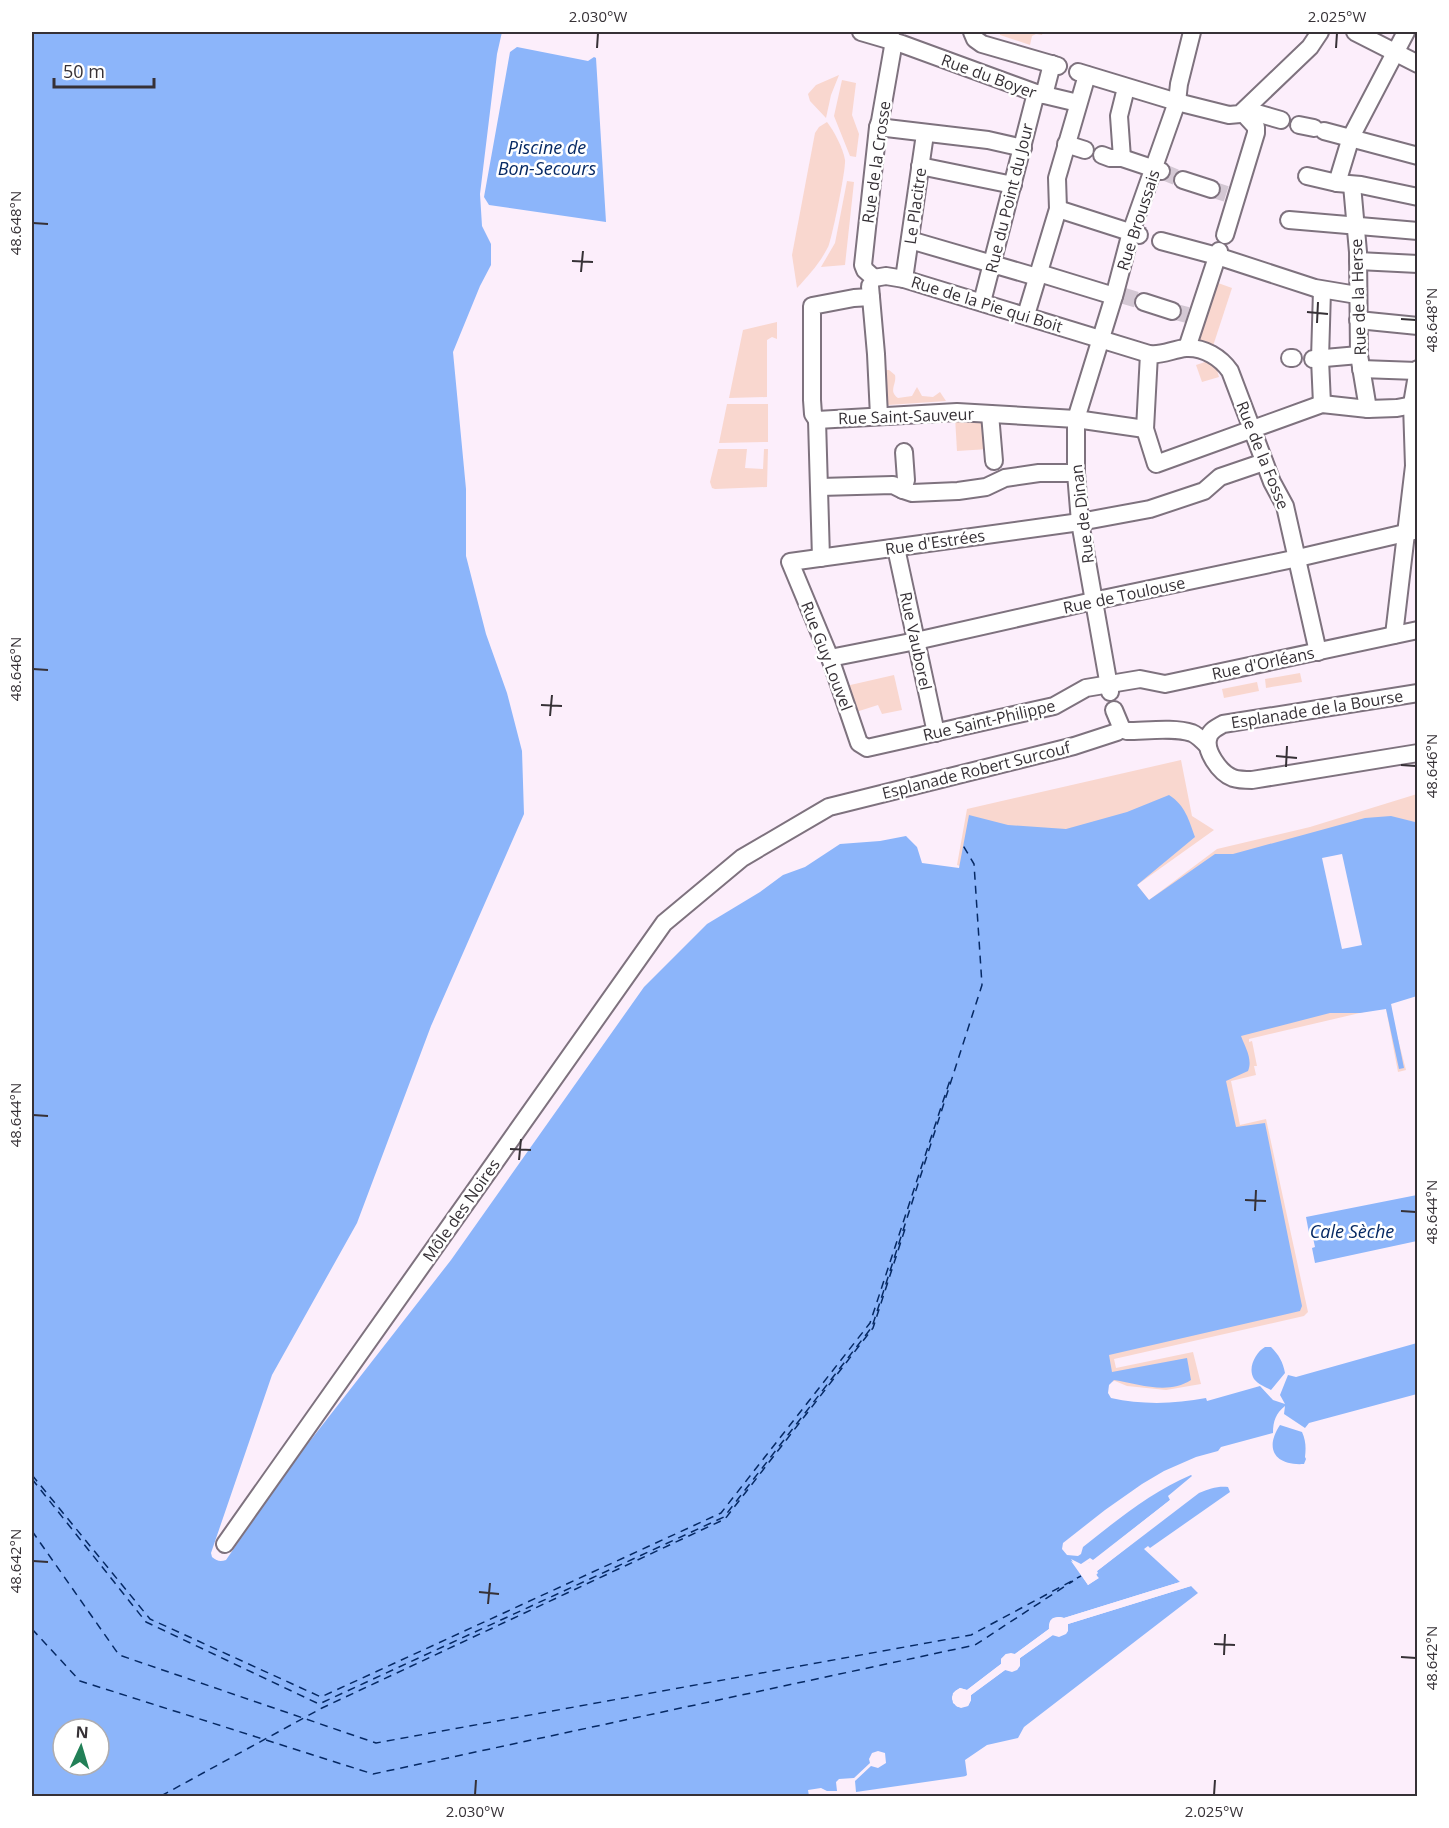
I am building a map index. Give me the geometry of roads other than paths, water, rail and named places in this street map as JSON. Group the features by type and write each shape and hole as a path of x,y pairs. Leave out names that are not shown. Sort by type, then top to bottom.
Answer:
{"street":[{"name":"Rue du Boyer","path":"861,32 899,39 971,70 1040,94 1078,103"},
{"name":"Rue Broussais","path":"1100,338 1117,295 1157,170 1177,102 1179,84 1192,32"},
{"path":"1243,112 1310,47 1320,32"},
{"path":"1355,32 1418,64"},
{"path":"1345,184 1351,138 1406,32"},
{"path":"971,70 977,38"},
{"name":"Rue du Point du Jour","path":"977,38 1055,65 1040,94 1023,148 982,302"},
{"name":"Rue de la Crosse","path":"874,278 863,265 878,127 899,39"},
{"path":"1026,315 1058,209 1057,178 1078,103 1082,74 1229,115 1243,112 1281,120"},
{"path":"1122,158 1119,116 1126,88"},
{"path":"1225,235 1233,196 1256,133 1256,128 1243,112"},
{"path":"878,127 988,140 1023,148"},
{"path":"1312,128 1418,156"},
{"name":"Le Placitre","path":"904,279 925,134"},
{"path":"1066,144 1085,150"},
{"path":"1102,156 1122,158 1157,170"},
{"path":"921,166 1013,185"},
{"path":"1307,176 1418,197"},
{"path":"1184,180 1211,189"},
{"name":"Rue de la Herse","path":"1345,184 1356,226 1360,362 1368,409"},
{"path":"1058,209 1135,233"},
{"path":"1289,220 1418,231"},
{"path":"1161,241 1218,254 1322,290 1357,295"},
{"path":"909,246 1117,295"},
{"path":"1218,254 1194,317 1187,348 1156,355 1149,354 1145,429 1156,464 1322,404 1368,409 1397,408 1415,404"},
{"path":"1358,261 1418,264"},
{"name":"Rue de la Pie qui Boit","path":"874,278 886,276 904,279 1149,354"},
{"path":"874,278 870,281 869,287 876,354 879,416"},
{"path":"1322,290 1316,359 1322,404"},
{"path":"821,558 818,420 813,414 812,400 812,306 871,297"},
{"path":"1144,302 1172,310"},
{"path":"1358,320 1418,326"},
{"name":"Rue de Dinan","path":"1100,338 1076,419 1076,473 1080,522 1109,688"},
{"name":"Rue de la Fosse","path":"1187,348 1217,356 1223,361 1230,372 1264,462 1280,480 1318,652"},
{"path":"1316,359 1417,370 1412,531 1394,635"},
{"name":"Rue Saint-Sauveur","path":"818,420 954,412 1076,419 1145,429"},
{"path":"820,487 893,485 912,493 986,487 995,470 990,414"},
{"path":"903,490 906,480 904,452"},
{"name":"Rue d'Estrées","path":"790,562 1080,522 1150,509 1204,491 1220,477 1264,462"},
{"path":"995,470 1005,478 1039,473 1076,473"},
{"name":"Rue de Toulouse","path":"830,658 1298,558 1412,531"},
{"name":"Rue Vauborel","path":"896,548 936,733"},
{"name":"Rue Guy Louvel","path":"790,562 830,658 859,743 867,748"},
{"name":"Rue d'Orléans","path":"1109,688 1140,679 1165,684 1418,630"},
{"name":"Rue Saint-Philippe","path":"867,748 1054,706 1086,688 1109,688"},
{"name":"Esplanade de la Bourse","path":"1207,746 1213,730 1223,724 1418,693"},
{"path":"1114,710 1122,729 1127,731 1171,730 1194,734 1207,746 1226,773 1232,778 1242,780 1418,753"},
{"name":"Esplanade Robert Surcouf","path":"829,807 1074,746 1122,729"},
{"name":"Môle des Noires","path":"225,1544 664,923 742,858 829,807"}],"water":[{"path":"32,32 502,32 497,54 480,194 482,226 491,244 491,265 453,352 466,489 466,556 486,634 507,693 522,751 524,814 431,1026 357,1223 272,1375 211,1553 212,1557 219,1561 226,1560 292,1464 451,1260 644,987 707,924 760,892 783,875 805,867 840,844 880,841 906,836 917,847 922,863 959,868 969,815 1008,825 1066,829 1127,812 1169,795 1183,808 1195,837 1137,885 1149,900 1215,854 1233,854 1365,818 1391,816 1415,822 1418,828 1417,996 1391,1004 1404,1068 1399,1069 1386,1009 1360,1013 1330,1013 1241,1036 1249,1058 1248,1071 1226,1081 1236,1127 1265,1123 1302,1306 1300,1311 1109,1355 1112,1372 1187,1358 1191,1380 1163,1388 1114,1380 1109,1385 1108,1393 1111,1398 1147,1403 1182,1402 1206,1398 1207,1401 1260,1386 1273,1400 1285,1404 1280,1395 1288,1375 1296,1377 1417,1343 1417,1394 1309,1423 1305,1428 1284,1414 1285,1406 1279,1411 1273,1433 1221,1447 1218,1451 1196,1457 1164,1471 1105,1510 1063,1543 1062,1549 1067,1555 1078,1556 1083,1547 1135,1507 1176,1482 1192,1476 1168,1496 1170,1500 1093,1561 1081,1565 1071,1561 1088,1585 1098,1578 1097,1571 1199,1493 1224,1487 1228,1487 1230,1492 1150,1548 1148,1546 1144,1549 1180,1582 1064,1618 1053,1619 1049,1629 1015,1654 1006,1654 1001,1659 1001,1664 967,1690 960,1688 953,1693 952,1699 956,1706 961,1708 968,1706 971,1695 1005,1670 1017,1670 1020,1658 1053,1635 1065,1634 1068,1624 1191,1586 1198,1593 1024,1727 1018,1738 987,1745 965,1760 967,1775 956,1785 963,1796 32,1796"},
{"name":"Piscine de Bon-Secours","path":"517,47 588,61 596,58 606,222 489,205 484,197 510,52"},
{"name":"Cale Sèche","path":"1417,1195 1417,1241 1315,1263 1312,1248 1315,1247 1306,1217"},
{"path":"1265,1347 1271,1347 1276,1353 1285,1373 1271,1390 1254,1379 1252,1375 1252,1365 1258,1353"},
{"path":"1280,1425 1302,1432 1306,1459 1304,1464 1286,1462 1275,1454 1273,1442"}],"tunnel":[{"path":"1161,171 1183,180"},
{"path":"1211,189 1230,195"},
{"path":"1121,295 1144,302"},
{"path":"1172,311 1191,316"}]}
